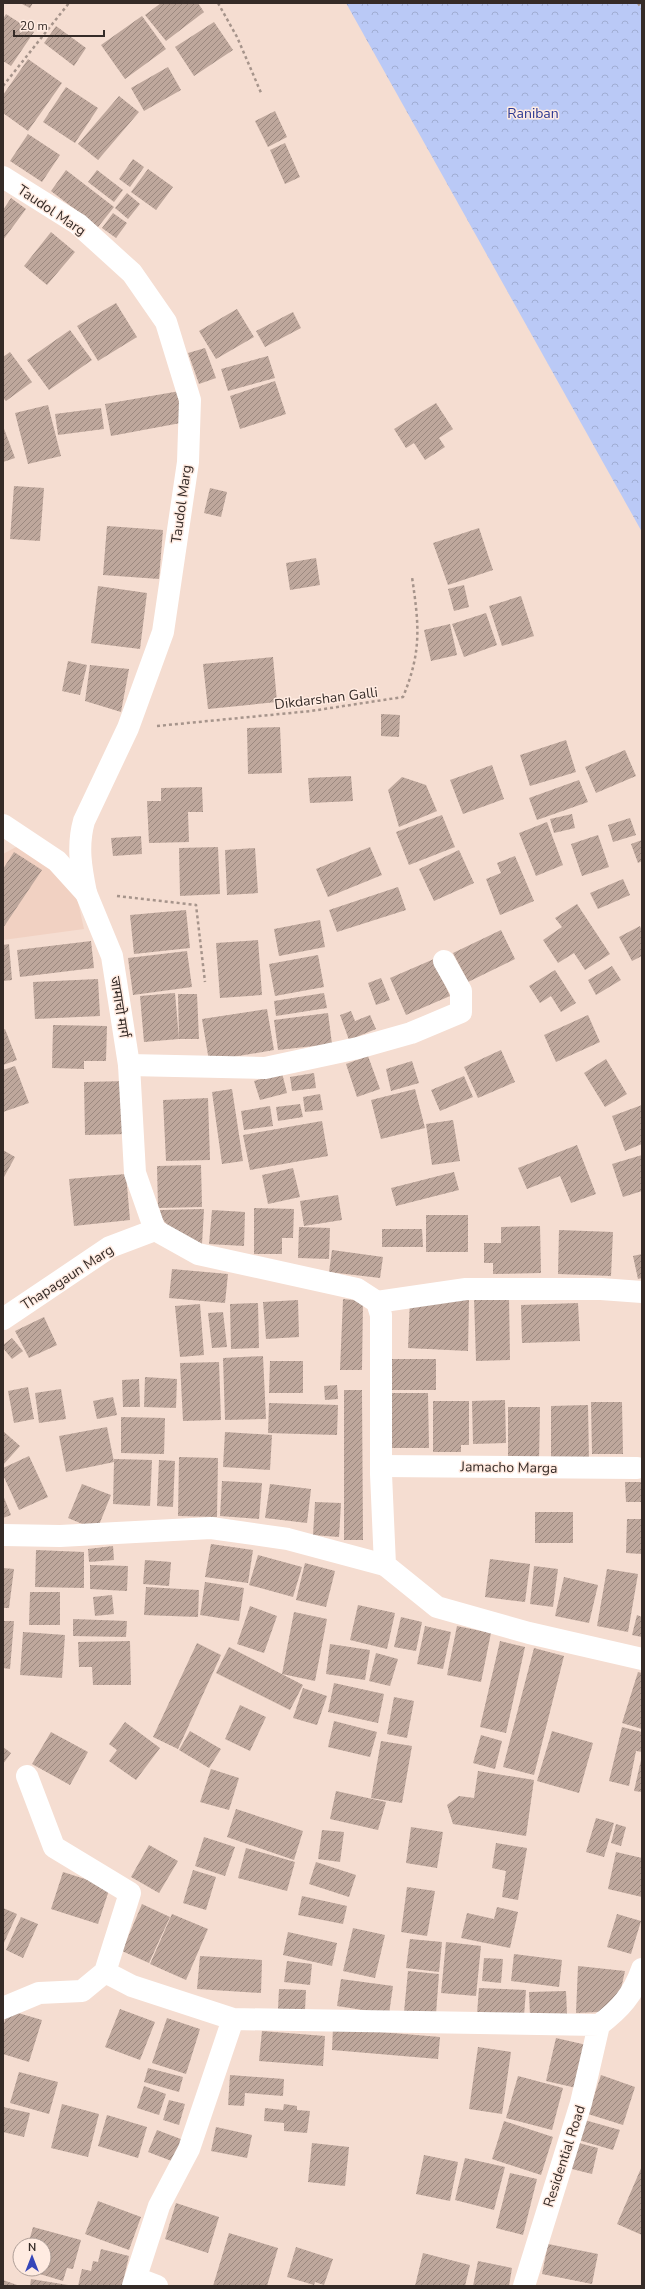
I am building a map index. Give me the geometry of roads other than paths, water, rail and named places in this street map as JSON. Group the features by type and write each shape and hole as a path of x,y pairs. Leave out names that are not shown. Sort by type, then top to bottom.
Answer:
{"street":[{"name":"Taudol Marg","path":"3,177 78,224 132,273 166,322 190,400 188,462 163,632 128,728 84,821 80,834 79,849 86,893"},
{"name":"जामाचो मार्ग","path":"3,825 57,861 86,893 112,956 129,1064 135,1173 155,1230"},
{"path":"129,1064 265,1068 358,1048 411,1033 461,1012 461,991 444,961"},
{"path":"155,1230 198,1254 356,1289 377,1302 466,1289 601,1289 642,1292"},
{"name":"Thapagaun Marg","path":"3,1319 110,1247 155,1230"},
{"path":"377,1302 381,1315 381,1466 385,1565"},
{"name":"Jamacho Marga","path":"381,1466 637,1468"},
{"path":"3,1535 60,1536 211,1528 288,1539 385,1565 437,1607 529,1633 642,1659"},
{"path":"3,2008 38,1993 82,1991 105,1972 130,1893 54,1847 26,1776"},
{"path":"105,1972 132,1986 233,2019 599,2025 619,2010 637,1985 642,1969"},
{"path":"157,2286 134,2282 159,2206 189,2149 233,2019"},
{"name":"Residential Road","path":"524,2286 581,2103 599,2025"}],"park label":[{"name":"Raniban","path":"533,113"}]}
